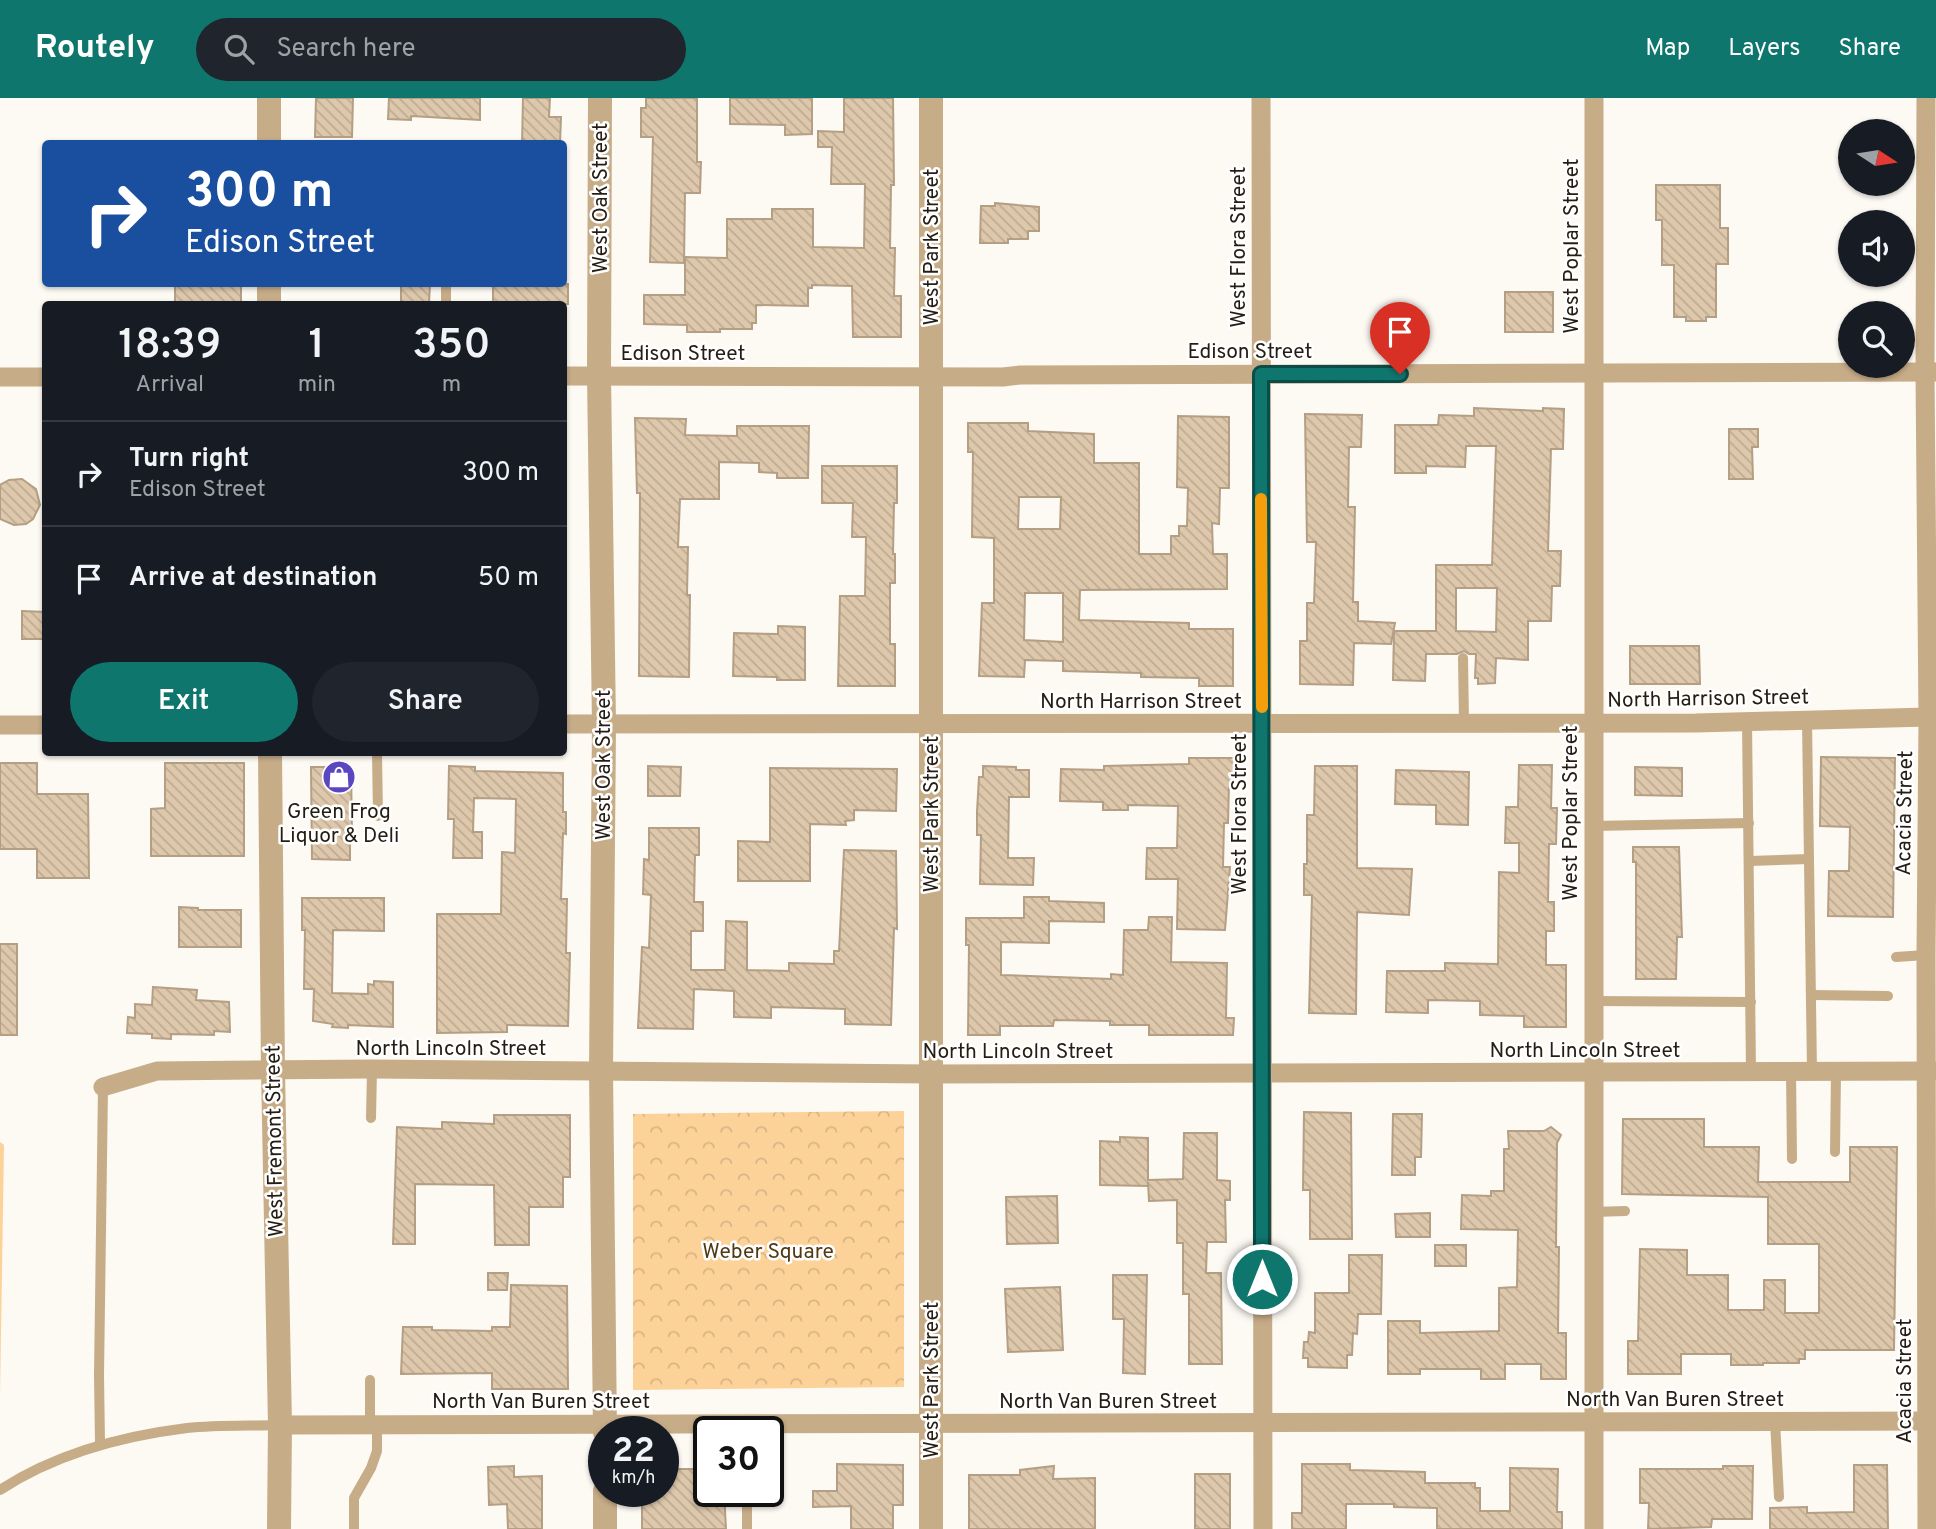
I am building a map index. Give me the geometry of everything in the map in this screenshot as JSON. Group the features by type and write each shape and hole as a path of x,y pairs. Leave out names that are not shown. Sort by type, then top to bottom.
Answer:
{"street":[{"path":"269,98 269,140"},
{"name":"West Oak Street","path":"600,98 599,376 604,724 601,1071 605,1416"},
{"name":"West Park Street","path":"931,98 931,1529"},
{"name":"West Flora Street","path":"1261,98 1263,1529"},
{"name":"West Poplar Street","path":"1594,98 1594,1529"},
{"name":"Acacia Street","path":"1926,98 1932,717 1926,956 1931,1071 1931,1421 1927,1529"},
{"name":"Edison Street","path":"567,376 1930,373"},
{"path":"0,377 42,377"},
{"name":"North Harrison Street","path":"567,724 1593,723 1932,717"},
{"path":"0,725 42,725"},
{"name":"West Fremont Street","path":"270,756 280,1425 279,1529"},
{"name":"North Lincoln Street","path":"103,1087 157,1071 372,1069 932,1074 1931,1071"},
{"name":"North Van Buren Street","path":"784,1427 931,1424 1931,1421"},
{"name":"North Van Buren Street","path":"280,1425 588,1427"},
{"path":"605,1507 605,1529"}],"lane":[{"path":"1463,659 1464,723"},
{"path":"1807,720 1812,1072"},
{"path":"1747,722 1751,1072"},
{"path":"377,756 378,816"},
{"path":"1593,826 1749,823"},
{"path":"1750,861 1809,859"},
{"path":"1896,957 1926,956"},
{"path":"1811,995 1888,996"},
{"path":"1593,1001 1751,1002"},
{"path":"371,1118 372,1069"},
{"path":"1791,1072 1792,1159"},
{"path":"1835,1152 1836,1072"},
{"path":"100,1444 103,1087"},
{"path":"1593,1212 1625,1211"},
{"path":"354,1529 354,1499 377,1451 370,1380"},
{"path":"1775,1422 1779,1497"},
{"path":"0,1490 19,1477 100,1444 188,1428 280,1425"},
{"path":"747,1507 747,1529"}],"green space":[{"name":"Weber Square","path":"904,1111 904,1387 633,1390 633,1114"},
{"path":"0,1142 4,1145 0,1396"}],"building":[{"path":"316,98 353,98 352,137 315,137"},
{"path":"389,98 480,98 480,120 411,116 411,120 388,119"},
{"path":"523,98 550,98 549,117 561,117 560,140 522,140"},
{"path":"646,98 697,98 700,193 685,193 684,263 650,262 653,137 641,137 641,108 646,108"},
{"path":"730,98 812,98 812,134 785,135 785,125 730,124"},
{"path":"844,98 893,98 894,185 891,185 890,248 895,248 894,296 901,296 901,337 853,337 852,286 812,285 812,288 808,288 808,306 756,305 756,323 752,323 752,329 687,332 687,325 644,324 644,295 685,295 685,257 727,258 727,219 772,219 772,209 813,209 813,247 864,248 865,184 831,184 832,147 818,147 818,131 844,132"},
{"path":"1656,185 1720,185 1720,228 1728,228 1728,264 1716,264 1716,317 1706,317 1706,321 1686,321 1686,317 1674,317 1674,265 1662,265 1662,220 1656,220"},
{"path":"995,203 1039,207 1039,231 1028,231 1028,239 1008,239 1008,243 980,243 981,206 995,206"},
{"path":"568,284 568,304 567,301 493,301 493,287 567,287"},
{"path":"175,287 241,287 241,301 175,301"},
{"path":"401,287 430,287 429,301 401,301"},
{"path":"1505,292 1553,292 1553,332 1505,332"},
{"path":"1474,408 1543,411 1543,408 1564,409 1563,449 1551,449 1548,551 1561,551 1560,586 1552,586 1551,621 1528,621 1528,660 1496,658 1495,683 1478,684 1478,678 1475,678 1476,654 1464,651 1457,654 1426,654 1425,681 1393,680 1394,631 1436,631 1436,565 1492,565 1496,446 1466,446 1465,467 1426,466 1426,473 1395,473 1395,425 1438,425 1439,415 1474,416","holes":["1456,588 1497,588 1496,632 1456,631"]},
{"path":"1305,414 1362,415 1361,447 1349,447 1348,507 1355,507 1353,602 1358,602 1358,621 1395,623 1391,644 1354,643 1353,685 1300,684 1300,641 1307,641 1307,603 1314,603 1316,542 1307,542"},
{"path":"1178,416 1229,417 1229,488 1220,488 1219,524 1212,523 1213,554 1227,554 1227,589 1080,590 1079,620 1189,623 1189,629 1233,629 1233,686 1199,686 1199,678 1063,671 1063,661 1025,660 1024,677 979,676 982,603 994,603 994,538 972,537 973,452 968,452 968,423 1028,423 1028,431 1094,434 1094,463 1139,463 1139,554 1171,554 1171,536 1179,536 1179,526 1187,526 1188,488 1177,487","holes":["1019,497 1061,497 1060,529 1018,529","1025,593 1063,593 1063,642 1024,640"]},
{"path":"635,418 686,419 685,435 737,436 737,426 809,426 808,478 777,478 777,473 759,472 759,463 719,462 719,499 680,499 678,547 688,547 689,677 639,676 640,493 637,493"},
{"path":"1729,429 1758,429 1758,447 1752,447 1753,479 1729,479"},
{"path":"822,466 897,466 893,554 895,583 890,583 890,644 895,644 895,686 838,686 840,596 865,596 866,537 852,537 853,503 822,503"},
{"path":"22,479 36,489 40,505 33,519 26,524 14,525 0,519 0,485 9,480"},
{"path":"22,611 42,612 42,639 22,639"},
{"path":"778,626 805,627 805,680 733,676 734,633 778,634"},
{"path":"1630,646 1699,646 1700,684 1630,684"},
{"path":"1821,757 1895,758 1893,917 1828,916 1829,871 1849,871 1850,827 1820,826"},
{"path":"1189,758 1234,758 1233,784 1229,784 1228,823 1224,823 1223,867 1230,867 1225,930 1177,929 1178,879 1146,879 1147,848 1177,848 1178,806 1128,805 1128,810 1103,810 1103,802 1060,801 1061,769 1104,770 1104,766 1189,764"},
{"path":"0,763 37,763 37,794 88,794 89,878 37,878 37,849 0,849"},
{"path":"165,763 244,763 244,856 151,856 151,809 165,808"},
{"path":"1519,765 1552,765 1551,808 1557,808 1556,844 1549,844 1548,902 1554,902 1554,931 1546,931 1546,965 1566,965 1566,1027 1524,1027 1524,1016 1480,1015 1480,1001 1428,1000 1428,1013 1386,1012 1387,971 1445,971 1445,963 1498,964 1499,872 1519,873 1519,843 1505,843 1506,807 1518,807"},
{"path":"449,766 475,767 475,771 563,773 566,834 563,833 561,899 567,899 566,953 570,953 568,1026 507,1025 507,1032 437,1033 437,914 501,914 502,852 515,853 516,799 474,798 473,832 482,832 482,858 453,858 454,819 448,819"},
{"path":"648,766 681,767 680,796 648,796"},
{"path":"983,766 1029,770 1029,797 1009,797 1008,858 1034,858 1033,885 980,884 981,835 977,835 977,812 979,777 983,777"},
{"path":"1315,766 1357,766 1357,868 1412,869 1409,915 1357,912 1356,1014 1309,1013 1312,895 1304,895 1304,864 1307,864 1307,815 1314,815"},
{"path":"311,767 351,767 350,860 312,859"},
{"path":"1635,767 1682,768 1682,796 1635,795"},
{"path":"770,768 897,769 896,811 854,810 854,820 845,821 846,825 810,824 810,881 738,881 738,841 770,842"},
{"path":"1396,770 1469,772 1468,825 1436,824 1436,805 1395,804"},
{"path":"649,828 699,828 699,855 695,855 694,902 703,902 703,931 691,931 691,970 725,970 726,921 747,922 747,970 789,971 789,963 834,964 834,951 839,951 844,850 896,851 897,929 894,928 891,1025 845,1024 845,1009 771,1007 771,1018 734,1017 734,991 694,989 693,1029 638,1028 642,947 649,948 651,895 643,894 644,859 649,860"},
{"path":"1633,847 1679,847 1682,937 1677,937 1676,979 1636,979 1636,862 1633,862"},
{"path":"1024,897 1049,897 1049,901 1104,903 1104,922 1049,921 1049,943 1001,942 1001,975 1111,979 1111,974 1123,975 1124,930 1148,930 1149,917 1172,917 1171,962 1227,963 1226,1018 1234,1018 1233,1035 1149,1035 1149,1025 1054,1020 1053,1026 1000,1026 1000,1035 968,1035 969,945 966,945 966,918 1024,918"},
{"path":"302,898 384,898 384,931 333,930 332,993 368,994 368,984 374,985 374,981 393,982 393,1027 332,1027 333,1024 313,1021 314,989 304,989 305,930 302,930"},
{"path":"179,907 241,910 241,947 179,947"},
{"path":"0,944 17,944 17,1035 0,1035"},
{"path":"153,987 197,990 196,1000 229,1002 230,1032 214,1031 214,1035 171,1034 171,1039 152,1038 152,1034 127,1033 128,1017 135,1018 135,1004 152,1005"},
{"path":"1304,1112 1351,1113 1352,1239 1310,1239 1310,1190 1303,1190"},
{"path":"1393,1114 1422,1114 1421,1157 1415,1157 1415,1175 1392,1175"},
{"path":"494,1115 570,1115 570,1177 563,1177 563,1207 529,1207 529,1245 495,1245 494,1185 415,1184 415,1244 393,1244 397,1127 442,1129 442,1122 494,1124"},
{"path":"1623,1119 1704,1119 1704,1147 1759,1147 1758,1182 1850,1182 1850,1147 1897,1147 1894,1350 1805,1350 1805,1359 1799,1359 1799,1363 1763,1365 1731,1365 1731,1354 1681,1354 1681,1374 1628,1374 1628,1341 1638,1341 1640,1249 1687,1250 1687,1275 1728,1275 1728,1310 1764,1310 1764,1280 1785,1280 1785,1313 1819,1313 1819,1244 1768,1244 1768,1197 1622,1194"},
{"path":"1551,1127 1561,1135 1557,1143 1556,1247 1559,1247 1558,1333 1566,1333 1566,1379 1541,1379 1541,1364 1505,1364 1505,1379 1481,1379 1481,1369 1420,1369 1420,1374 1388,1374 1388,1321 1420,1321 1420,1333 1499,1331 1499,1288 1517,1287 1518,1230 1461,1229 1462,1195 1491,1196 1491,1191 1504,1191 1504,1149 1509,1149 1508,1131 1544,1131"},
{"path":"1184,1133 1217,1133 1217,1180 1230,1181 1230,1200 1225,1200 1226,1242 1207,1242 1206,1273 1221,1273 1222,1364 1189,1364 1189,1294 1183,1294 1183,1243 1177,1243 1177,1200 1149,1201 1148,1182 1148,1186 1100,1185 1100,1141 1120,1142 1120,1137 1148,1138 1148,1180 1183,1179"},
{"path":"1057,1196 1058,1243 1007,1244 1006,1197"},
{"path":"1430,1213 1430,1237 1396,1237 1395,1214"},
{"path":"1435,1245 1466,1245 1466,1266 1435,1266"},
{"path":"1349,1255 1382,1255 1381,1314 1358,1314 1357,1334 1353,1333 1352,1355 1347,1355 1347,1368 1308,1367 1308,1358 1303,1358 1304,1342 1308,1342 1309,1332 1315,1333 1315,1293 1349,1293"},
{"path":"488,1273 508,1273 507,1290 488,1290"},
{"path":"1113,1275 1147,1275 1145,1374 1123,1373 1124,1319 1113,1319"},
{"path":"511,1285 567,1286 568,1389 492,1389 492,1373 401,1374 403,1327 492,1331 492,1327 510,1327"},
{"path":"1060,1287 1063,1350 1008,1352 1005,1289"},
{"path":"837,1464 903,1465 903,1505 893,1505 893,1529 851,1529 851,1506 813,1507 813,1491 837,1491"},
{"path":"1302,1464 1350,1464 1350,1470 1425,1472 1425,1483 1475,1483 1475,1488 1480,1488 1480,1511 1510,1511 1510,1468 1558,1469 1557,1512 1562,1512 1562,1529 1437,1529 1437,1508 1394,1507 1394,1504 1346,1504 1346,1529 1292,1529 1292,1513 1302,1513"},
{"path":"1854,1465 1887,1465 1888,1529 1770,1529 1770,1508 1807,1507 1807,1513 1854,1512"},
{"path":"514,1466 514,1477 542,1476 542,1529 508,1529 507,1504 489,1505 488,1467"},
{"path":"1054,1466 1053,1479 1095,1478 1095,1529 969,1529 969,1475 1020,1475 1020,1470"},
{"path":"1723,1466 1753,1466 1752,1519 1712,1519 1711,1527 1648,1529 1649,1503 1640,1503 1640,1469 1723,1469"},
{"path":"679,1469 693,1469 693,1507 725,1507 726,1529 642,1529 642,1507 679,1507"},
{"path":"1195,1474 1230,1474 1230,1529 1195,1529"}],"slow traffic":[{"path":"1261,499 1262,707"}],"place":[{"name":"Green Frog Liquor & Deli","path":"339,777"}],"route":[{"path":"1262,1279 1261,374 1400,374"}]}
